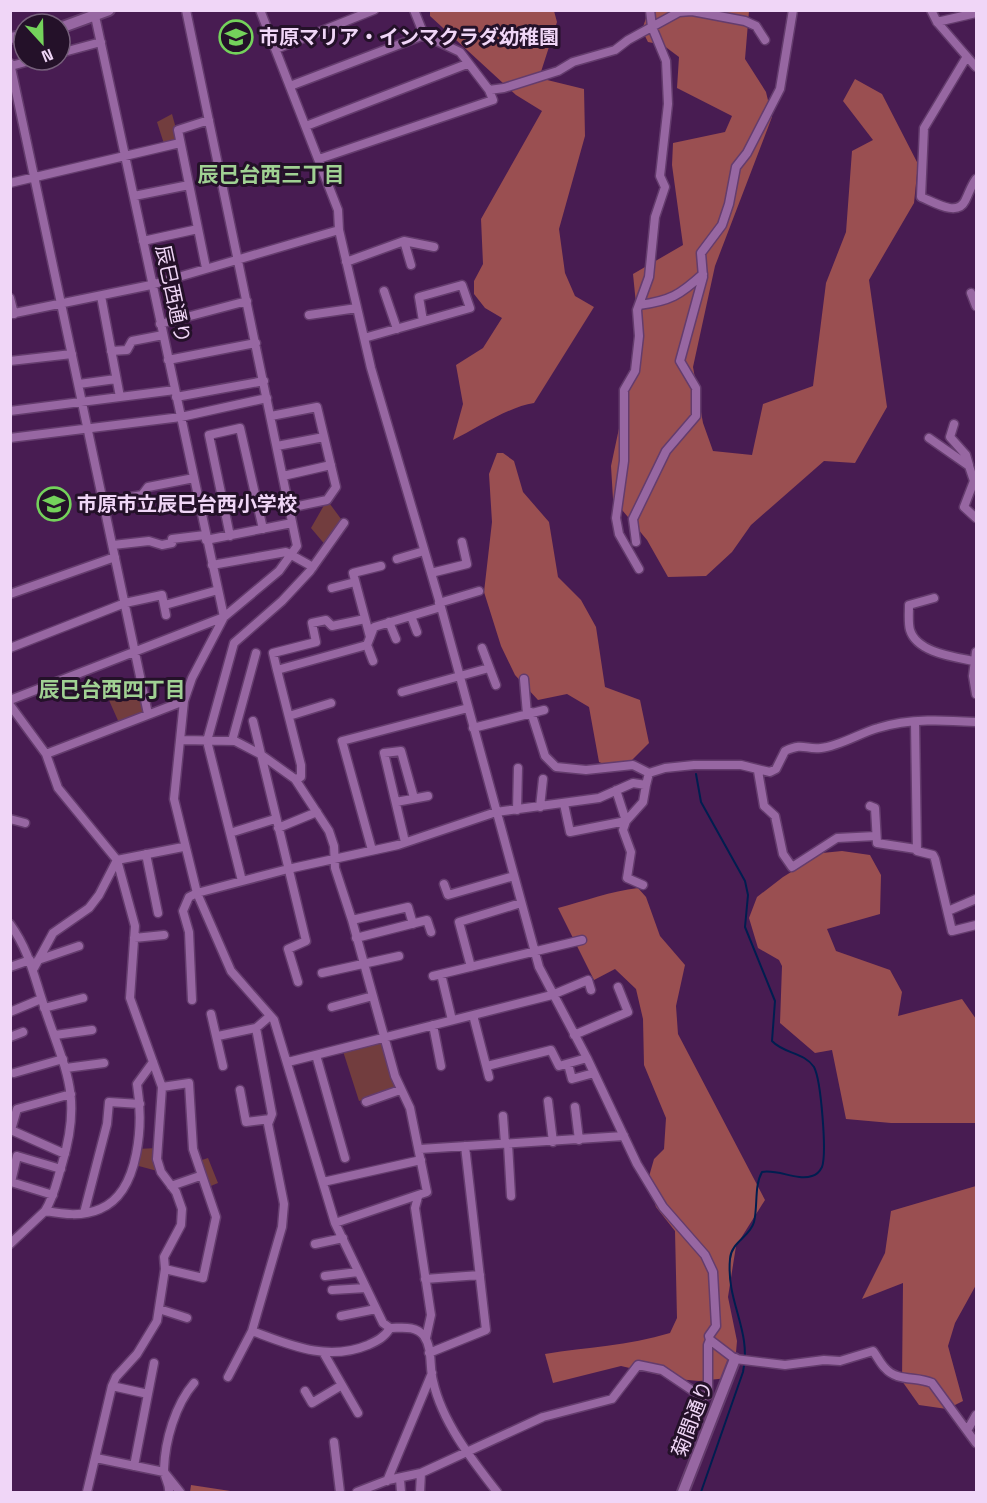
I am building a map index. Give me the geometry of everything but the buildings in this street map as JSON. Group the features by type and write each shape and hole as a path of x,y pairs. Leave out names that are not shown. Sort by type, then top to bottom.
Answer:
{"street":[{"path":"72,23 94,13 109,10"},
{"path":"10,700 224,617 279,571 297,546 186,10"},
{"path":"260,10 338,210 339,230 364,338 440,605 534,951 552,995 663,1207 705,1255 713,1272 717,1312 716,1326 709,1336 708,1345 708,1395 702,1397 662,1370 639,1365 612,1399 543,1417 421,1473 387,1481 357,1492"},
{"path":"276,49 374,10"},
{"path":"414,10 424,36"},
{"path":"639,569 620,534 616,518 624,461 624,390 635,371 639,336 637,310 649,277 655,217 665,187 660,176 668,104 666,61 652,27 650,10"},
{"path":"636,542 633,519 666,451 696,416 696,388 680,361 703,274 701,253 722,225 729,204 736,166 747,153 780,88 793,10"},
{"path":"931,10 937,22 976,67"},
{"path":"489,90 504,88 558,71 573,62 615,50 667,17 692,11 745,21 756,26 765,40"},
{"name":"辰巳西通り","path":"94,13 127,156 151,285 224,617"},
{"path":"937,22 976,13"},
{"path":"290,86 424,36 460,52 489,90 493,100 319,159"},
{"path":"72,50 101,42"},
{"path":"966,58 924,128 921,197 952,209 958,208 964,204 976,179"},
{"path":"306,126 467,64"},
{"path":"11,65 148,714"},
{"path":"206,268 178,130 209,120"},
{"path":"10,183 180,143"},
{"path":"135,196 189,185"},
{"path":"143,241 198,229"},
{"path":"10,298 12,314 101,296 151,285 339,230"},
{"path":"346,262 404,241 434,247"},
{"path":"404,241 411,265"},
{"path":"639,305 665,302 683,292 703,274"},
{"path":"364,338 470,308 462,285 418,297 423,321"},
{"path":"384,291 397,329"},
{"path":"976,294 971,293 976,306"},
{"path":"101,296 120,397"},
{"path":"160,324 247,301"},
{"path":"309,315 357,308"},
{"path":"111,351 127,350 132,341 163,335"},
{"path":"168,360 255,343"},
{"path":"10,361 72,354"},
{"path":"79,384 116,380"},
{"path":"10,411 264,381"},
{"path":"10,438 181,417 267,398"},
{"path":"271,416 317,407 336,487 327,500 289,508"},
{"path":"954,424 950,437 966,455 974,481 964,507 976,518"},
{"path":"230,536 209,435 230,430 240,428 263,529"},
{"path":"277,446 324,437"},
{"path":"929,438 969,466"},
{"path":"283,476 331,465"},
{"path":"104,502 142,495 148,487 194,478"},
{"path":"113,545 149,541 162,545 172,543 172,539 230,536 292,523"},
{"path":"242,881 207,741 234,644 282,601 313,567 344,523"},
{"path":"431,573 467,564 462,542"},
{"path":"397,559 424,551"},
{"path":"212,565 286,552 313,567"},
{"path":"10,594 115,557"},
{"path":"373,661 353,573 381,566"},
{"path":"332,588 355,582"},
{"path":"165,605 218,590"},
{"path":"369,641 374,627 479,591"},
{"path":"10,648 125,603 162,595 166,615"},
{"path":"934,598 909,605 910,631 918,642 928,648 975,656 973,676 976,694"},
{"path":"411,616 417,633"},
{"path":"224,617 192,678 184,701 174,799 183,847 197,893 231,972 270,1016 288,1062 335,1222 376,1309 390,1328"},
{"path":"295,779 301,777 301,765 273,653 316,642 312,623 326,620 332,626 365,619"},
{"path":"389,622 396,639"},
{"path":"277,670 369,641"},
{"path":"482,648 496,685"},
{"path":"232,741 256,653"},
{"path":"402,692 489,668"},
{"path":"524,679 529,713 545,756 556,767 586,770 633,765 649,773 665,768 741,765 770,772 776,769 785,751 802,745 821,748 880,727 915,722 950,720 976,722"},
{"path":"46,754 184,701"},
{"path":"289,716 331,703"},
{"path":"10,705 46,754 58,788 117,860 135,926 130,998 162,1087 157,1159 161,1172 180,1201 182,1216 181,1225 164,1257 165,1269 157,1321 137,1354 116,1377 112,1386 87,1492"},
{"path":"372,850 342,741 468,708"},
{"path":"473,728 544,710"},
{"path":"253,721 306,941 288,949 298,982"},
{"path":"915,722 916,849"},
{"path":"181,740 232,741 260,754 295,779 329,831 336,868 400,1090 410,1108 427,1192 418,1197 335,1222"},
{"path":"405,842 384,753 401,751 414,798"},
{"path":"517,810 518,768"},
{"path":"759,771 764,806 775,816 783,854 792,867 837,838 876,836"},
{"path":"564,804 570,832 626,822 643,802 649,773"},
{"path":"540,807 543,779"},
{"path":"192,1000 189,932 183,911 189,897 197,893 405,842 496,812 599,798 633,783 646,785"},
{"path":"616,790 626,822 624,834 631,852 627,878 643,885"},
{"path":"396,802 428,796"},
{"path":"870,806 875,808 877,815 877,843 882,846 916,849 920,853 933,855 952,931 976,926"},
{"path":"230,833 277,824 317,812"},
{"path":"10,819 26,823"},
{"path":"117,860 183,847"},
{"path":"146,855 158,913"},
{"path":"34,963 53,933 88,908 99,895 117,860"},
{"path":"444,884 448,895 514,876"},
{"path":"948,911 976,899"},
{"path":"471,967 459,922 521,903"},
{"path":"352,920 408,907 413,924"},
{"path":"356,938 427,920 431,933"},
{"path":"10,924 34,963 43,1003 65,1064 71,1094 71,1135 53,1195 45,1211 10,1245"},
{"path":"134,938 164,935"},
{"path":"452,1020 437,975 582,940"},
{"path":"10,967 34,963 79,946"},
{"path":"322,973 399,956"},
{"path":"288,1062 552,995 588,980 591,990"},
{"path":"574,1035 628,1012 618,987"},
{"path":"332,1007 373,996"},
{"path":"10,1012 43,1003 83,998"},
{"path":"211,1014 218,1036 223,1066"},
{"path":"473,1015 489,1077"},
{"path":"218,1036 256,1028 270,1016"},
{"path":"434,1025 441,1066"},
{"path":"228,1377 252,1331 280,1241 284,1204 268,1124 272,1114 256,1028"},
{"path":"55,1035 92,1030"},
{"path":"10,1037 23,1032"},
{"path":"487,1066 551,1050 559,1066 587,1058"},
{"path":"316,1055 345,1158"},
{"path":"45,1211 74,1215 100,1209 117,1198 135,1165 140,1104 137,1084 153,1062"},
{"path":"14,1073 65,1064 104,1063"},
{"path":"568,1064 573,1079 594,1073"},
{"path":"162,1087 189,1083 193,1149 200,1176 216,1217 203,1278 165,1269"},
{"path":"240,1090 246,1122 270,1119"},
{"path":"366,1102 400,1090"},
{"path":"65,1154 11,1130 17,1108 71,1094"},
{"path":"548,1101 553,1142"},
{"path":"84,1213 107,1124 108,1102 140,1104"},
{"path":"575,1107 579,1140"},
{"path":"503,1116 511,1196"},
{"path":"420,1149 624,1136"},
{"path":"429,1353 486,1330 465,1146"},
{"path":"53,1195 11,1182 17,1156 61,1169"},
{"path":"323,1182 422,1160"},
{"path":"171,1186 200,1176"},
{"path":"418,1197 415,1208 431,1315 426,1338 433,1371 432,1380 453,1430 467,1453 497,1492"},
{"path":"315,1244 343,1239"},
{"path":"325,1276 358,1272"},
{"path":"425,1279 480,1275"},
{"path":"332,1290 366,1288"},
{"path":"159,1309 187,1318"},
{"path":"341,1316 376,1309"},
{"path":"252,1331 295,1348 323,1352 360,1348 379,1340 390,1328 413,1328 426,1338"},
{"path":"710,1340 735,1359 792,1365 815,1361 847,1360 873,1351 885,1368 897,1377 921,1378 932,1383 959,1422 968,1429 976,1443"},
{"path":"323,1352 358,1413"},
{"name":"菊間通り","path":"682,1492 735,1359"},
{"path":"134,1466 154,1363"},
{"path":"387,1481 433,1371"},
{"path":"169,1492 164,1472 176,1415 194,1383"},
{"path":"304,1391 312,1403 342,1385"},
{"path":"112,1386 148,1394"},
{"path":"968,1429 976,1415"},
{"path":"334,1442 340,1492"},
{"path":"96,1458 164,1472 180,1492"},
{"path":"420,1492 421,1473"},
{"path":"400,1479 401,1492"}],"shaded area":[{"path":"430,10 554,11 557,22 539,78 584,89 585,136 559,229 565,273 575,296 594,307 534,403 503,413 453,440 463,404 456,365 483,348 502,318 485,308 474,294 474,281 483,264 481,219 542,111 516,95 430,16"},
{"path":"653,11 749,11 745,59 766,92 772,117 715,266 693,367 703,423 713,451 752,455 763,404 813,386 826,283 846,232 852,151 873,140 843,101 855,79 882,94 918,164 914,203 869,280 887,407 855,463 824,461 751,525 732,552 706,576 668,577 647,540 613,499 611,466 639,334 633,274 683,245 672,165 673,143 725,132 732,116 677,88 679,57 663,45 648,42 642,30 646,18"},
{"path":"172,114 180,143 165,147 157,122"},
{"path":"497,453 503,453 514,461 523,492 549,522 558,577 581,600 596,627 605,687 640,700 649,743 621,771 599,762 589,707 567,694 538,700 515,675 501,646 484,592 492,522 489,474"},
{"path":"327,500 344,523 327,547 311,528"},
{"path":"144,693 148,714 120,725 108,698"},
{"path":"842,851 870,855 881,875 880,914 827,929 836,951 890,970 902,992 898,1016 962,999 976,1019 976,1123 891,1123 846,1119 832,1050 815,1053 780,1023 782,966 779,960 758,948 749,918 757,897 783,877 822,853"},
{"path":"638,888 646,897 660,936 685,965 676,1006 678,1034 765,1200 736,1246 728,1297 737,1341 735,1364 728,1378 699,1381 677,1379 621,1366 553,1383 545,1354 623,1344 670,1333 677,1318 675,1231 656,1207 648,1180 654,1159 664,1149 666,1118 644,1065 643,1019 636,989 615,969 594,980 558,908"},
{"path":"385,1037 400,1090 359,1101 342,1048"},
{"path":"158,1148 161,1172 135,1165 137,1149"},
{"path":"208,1158 218,1183 206,1188 196,1162"},
{"path":"976,1186 976,1285 955,1323 948,1346 963,1401 947,1409 919,1405 902,1381 903,1283 862,1299 885,1253 891,1211"},
{"path":"191,1485 237,1492 190,1492"}],"waterway":[{"path":"696,774 701,802 745,881 748,895 745,927 775,1001 772,1041 805,1058 814,1067 817,1074 824,1133 822,1167 818,1173 800,1177 762,1172 758,1183 754,1222 749,1232 731,1253 730,1275 742,1329 745,1357 743,1372 701,1492"}],"place":[{"name":"市原マリア・インマクラダ幼稚園","path":"236,37"},
{"name":"市原市立辰巳台西小学校","path":"54,504"}],"district":[{"name":"辰巳台西三丁目","path":"271,174"},
{"name":"辰巳台西四丁目","path":"112,689"}]}
